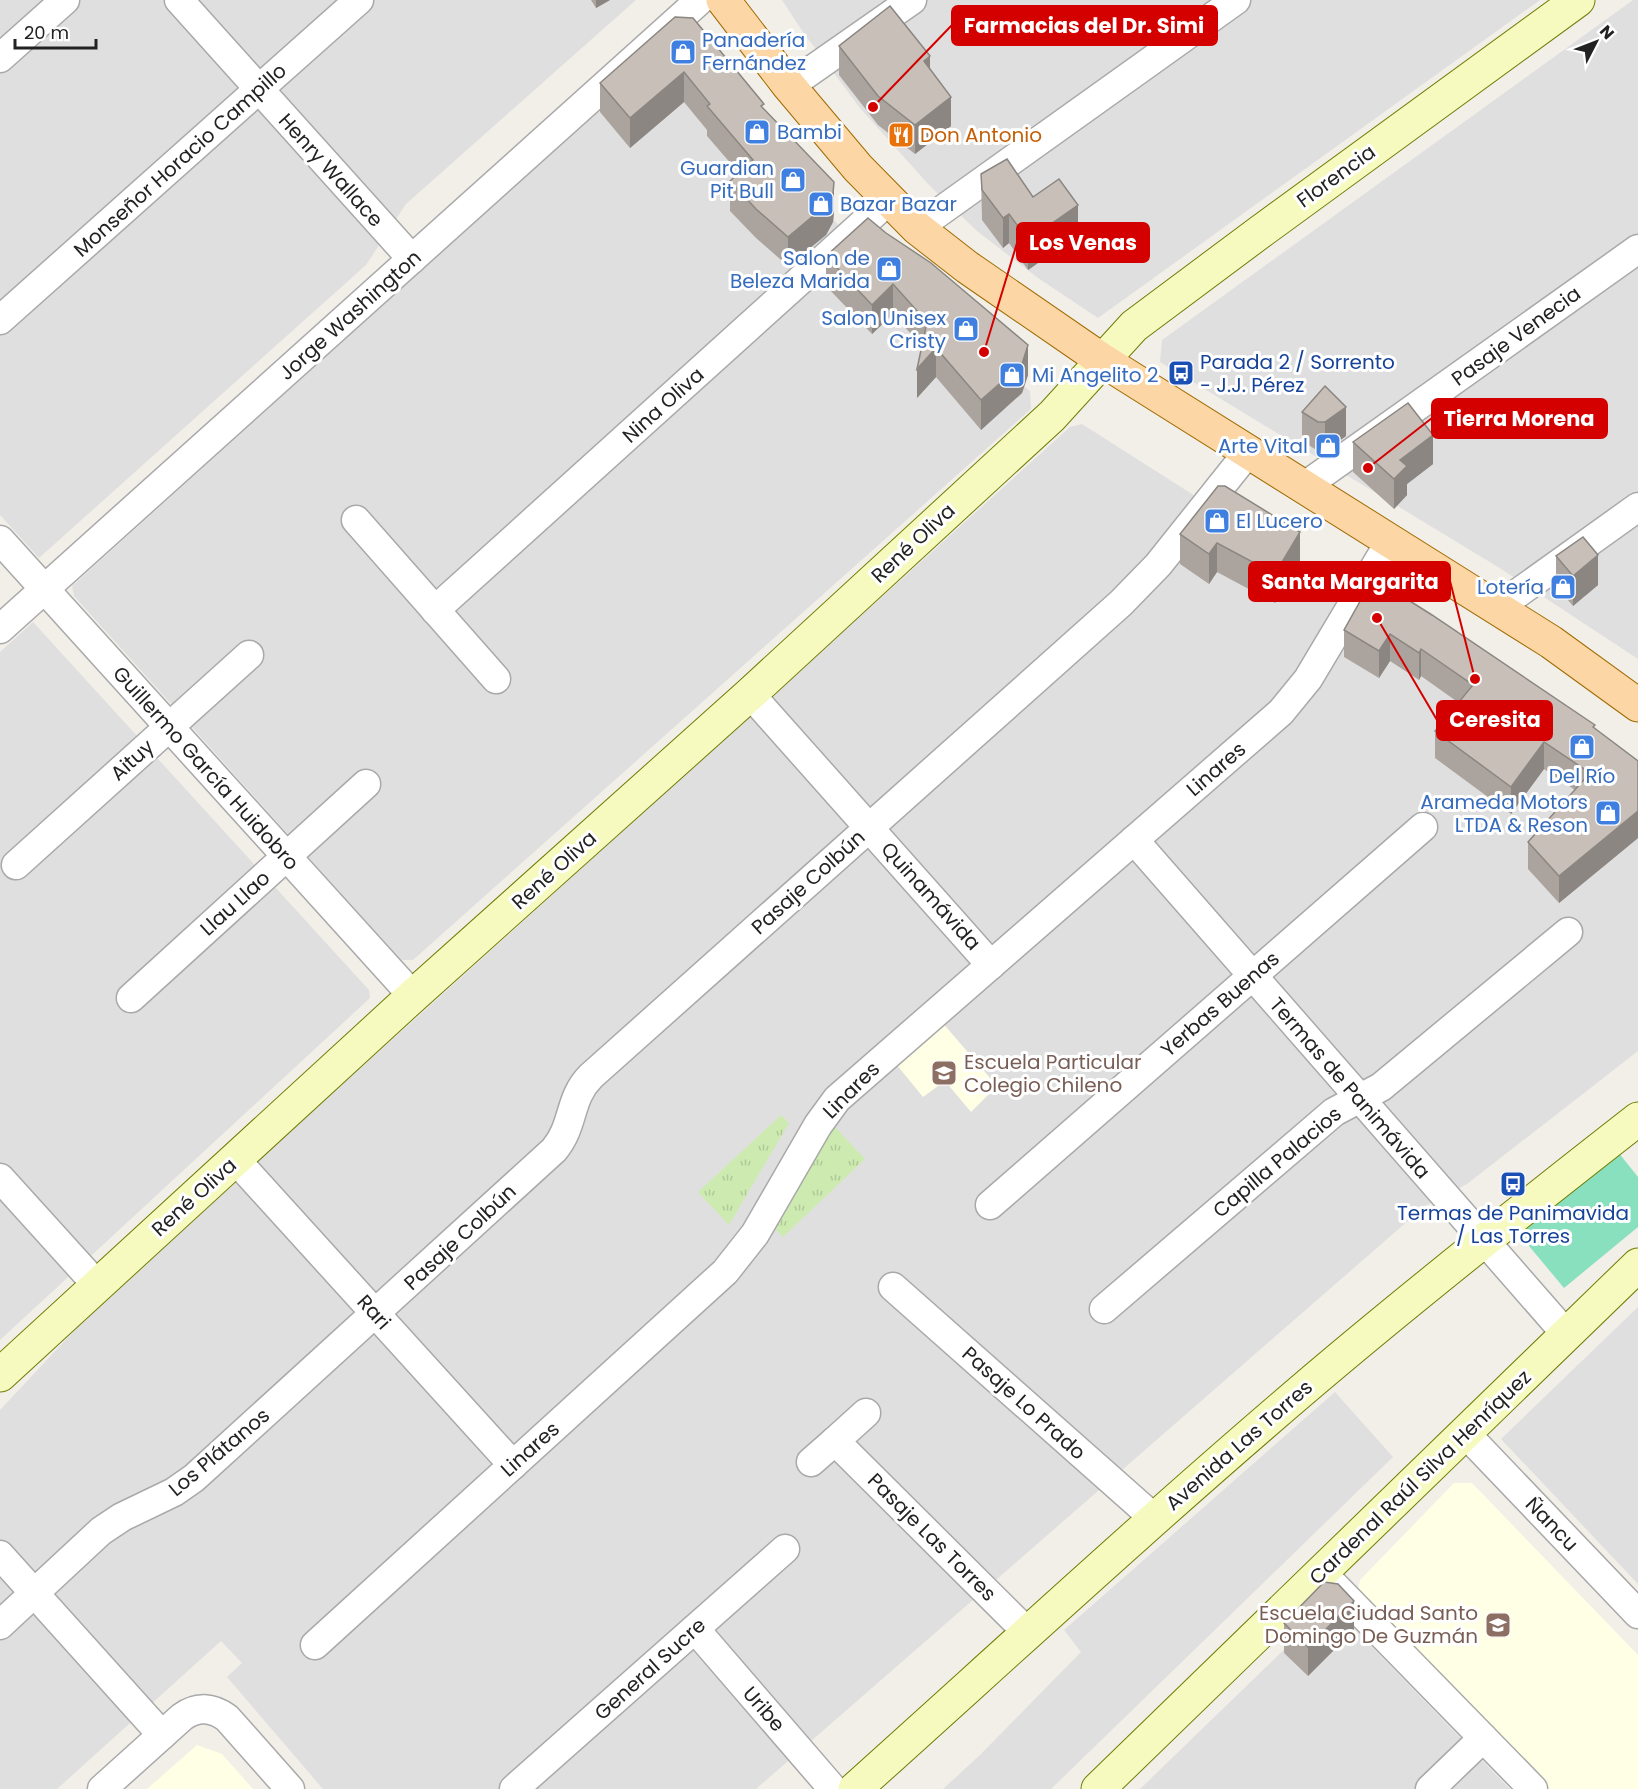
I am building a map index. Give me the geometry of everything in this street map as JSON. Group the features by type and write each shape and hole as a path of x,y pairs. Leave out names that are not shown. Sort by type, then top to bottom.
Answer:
{"main road":[{"path":"723,0 825,130 889,200 917,228 984,280 1102,360 1551,642 1638,705"}],"street":[{"path":"0,58 65,0"},
{"name":"Henry Wallace","path":"179,0 412,259"},
{"name":"Monseñor Horacio Campillo","path":"0,320 359,0"},
{"name":"Jorge Washington","path":"0,629 700,0"},
{"path":"789,86 912,0"},
{"path":"917,228 1236,0"},
{"name":"Florencia","path":"1102,360 1145,317 1578,0"},
{"name":"Nina Oliva","path":"435,610 889,200"},
{"name":"Pasaje Venecia","path":"1305,486 1638,249"},
{"name":"René Oliva","path":"0,1375 412,996 750,694 1052,416 1102,360"},
{"name":"Pasaje Colbún","path":"376,1314 554,1150 567,1130 577,1093 591,1076 1134,591 1175,544 1249,451"},
{"path":"1497,608 1638,507"},
{"path":"356,520 496,679"},
{"name":"Guillermo García Huidobro","path":"0,540 412,996"},
{"name":"Linares","path":"315,1645 725,1272 755,1234 827,1111 849,1088 1266,726 1308,679 1391,540"},
{"name":"Aituy","path":"16,866 249,655"},
{"name":"Quinamávida","path":"750,694 992,965"},
{"name":"Llau Llao","path":"131,998 366,784"},
{"name":"Yerbas Buenas","path":"990,1205 1423,827"},
{"name":"Termas de Panimávida","path":"1134,840 1567,1335"},
{"name":"Capilla Palacios","path":"1104,1309 1334,1112 1380,1087 1568,932"},
{"name":"Avenida Las Torres","path":"855,1789 1302,1390 1483,1240 1638,1119"},
{"name":"Rari","path":"236,1158 513,1465"},
{"path":"0,1178 97,1286"},
{"name":"Cardenal Raúl Silva Henríquez","path":"1098,1789 1638,1265"},
{"name":"Pasaje Lo Prado","path":"893,1287 1155,1519"},
{"name":"Los Plátanos","path":"0,1625 100,1531 122,1517 174,1492 194,1478 376,1314"},
{"path":"811,1462 867,1413"},
{"name":"Ñancu","path":"1465,1433 1634,1603"},
{"name":"Pasaje Las Torres","path":"835,1441 1028,1633"},
{"name":"General Sucre","path":"514,1789 785,1549"},
{"path":"0,1555 162,1735"},
{"path":"1321,1573 1533,1789"},
{"name":"Uribe","path":"695,1629 833,1789"},
{"path":"102,1789 189,1712 205,1708 220,1713 226,1718 290,1789"},
{"path":"1430,1789 1483,1738"}],"shaded area":[{"path":"0,0 636,0 406,204 366,265 39,558 0,515"},
{"path":"782,0 1540,0 1098,318 1038,278 977,231 929,185 860,108"},
{"path":"1633,0 1638,0 1638,659 1498,567 1160,362 1162,340"},
{"path":"672,44 867,257 948,326 1030,391 1031,409 413,960 401,960 74,596 72,586"},
{"path":"1082,424 1382,615 1638,791 1638,1051 1467,1184 1425,1206 756,1789 323,1789 227,1677 242,1663 221,1641 57,1789 0,1789 0,1410 73,1332 269,1151 1070,427"},
{"path":"33,622 369,990 370,998 0,1340 0,652"},
{"name":"Escuela Particular Colegio Chileno","path":"941,1021 997,1086 971,1112 945,1081 923,1097 896,1064"},
{"path":"1638,1307 1638,1584 1501,1439"},
{"path":"1335,1392 1393,1457 1051,1789 943,1789 980,1755 1081,1652 1064,1630"},
{"name":"Escuela Ciudad Santo Domingo De Guzmán","path":"1454,1483 1472,1483 1638,1655 1638,1789 1548,1789 1357,1595 1360,1580"},
{"path":"1323,1612 1339,1613 1510,1789 1140,1789"},
{"path":"197,1745 222,1754 253,1789 147,1789"}],"green space":[{"path":"781,1115 789,1123 729,1225 698,1192"},
{"path":"834,1126 865,1159 783,1237 775,1229"},
{"path":"1618,1152 1638,1177 1638,1227 1564,1288 1519,1234"}],"building":[{"path":"890,6 930,56 924,61 951,97 915,125 878,96 839,46"},
{"path":"675,17 693,18 764,104 761,106 834,182 833,193 826,205 788,237 756,209 730,181 753,160 707,106 710,104 684,72 630,118 600,83"},
{"path":"1007,159 1033,197 1059,179 1078,205 1028,240 1009,214 1003,218 982,190 981,174"},
{"path":"868,218 931,263 1028,345 1022,364 981,400 936,348 917,369 927,322 893,284 872,305 826,256"},
{"path":"1325,386 1346,407 1325,422 1318,422 1302,412"},
{"path":"1408,403 1433,435 1400,460 1407,466 1394,479 1353,442"},
{"path":"1218,486 1225,486 1300,532 1275,574 1217,543 1209,554 1180,534"},
{"path":"1583,537 1598,555 1573,576 1556,556"},
{"path":"1383,584 1595,725 1593,727 1638,761 1638,811 1559,876 1528,842 1590,773 1544,742 1511,787 1435,731 1473,685 1421,649 1419,653 1390,634 1379,651 1344,630 1367,589"},
{"path":"1324,1582 1338,1584 1354,1601 1308,1647 1284,1623"}],"place":[{"name":"Panadería Fernández","path":"683,52"},
{"name":"Farmacias del Dr. Simi","path":"873,107"},
{"name":"Bambi","path":"757,132"},
{"name":"Don Antonio","path":"901,135"},
{"name":"Guardian Pit Bull","path":"793,180"},
{"name":"Bazar Bazar","path":"821,204"},
{"name":"Salon de Beleza Marida","path":"889,269"},
{"name":"Salon Unisex Cristy","path":"966,329"},
{"name":"Los Venas","path":"984,352"},
{"name":"Parada 2 / Sorrento - J.J. Pérez","path":"1181,373"},
{"name":"Mi Angelito 2","path":"1012,375"},
{"name":"Arte Vital","path":"1328,446"},
{"name":"Tierra Morena","path":"1368,468"},
{"name":"El Lucero","path":"1217,521"},
{"name":"Lotería","path":"1563,587"},
{"name":"Ceresita","path":"1377,618"},
{"name":"Santa Margarita","path":"1475,679"},
{"name":"Del Río","path":"1582,747"},
{"name":"Arameda Motors LTDA & Reson","path":"1608,813"},
{"name":"Escuela Particular Colegio Chileno","path":"944,1073"},
{"name":"Termas de Panimavida / Las Torres","path":"1513,1184"},
{"name":"Escuela Ciudad Santo Domingo De Guzmán","path":"1498,1625"}]}
